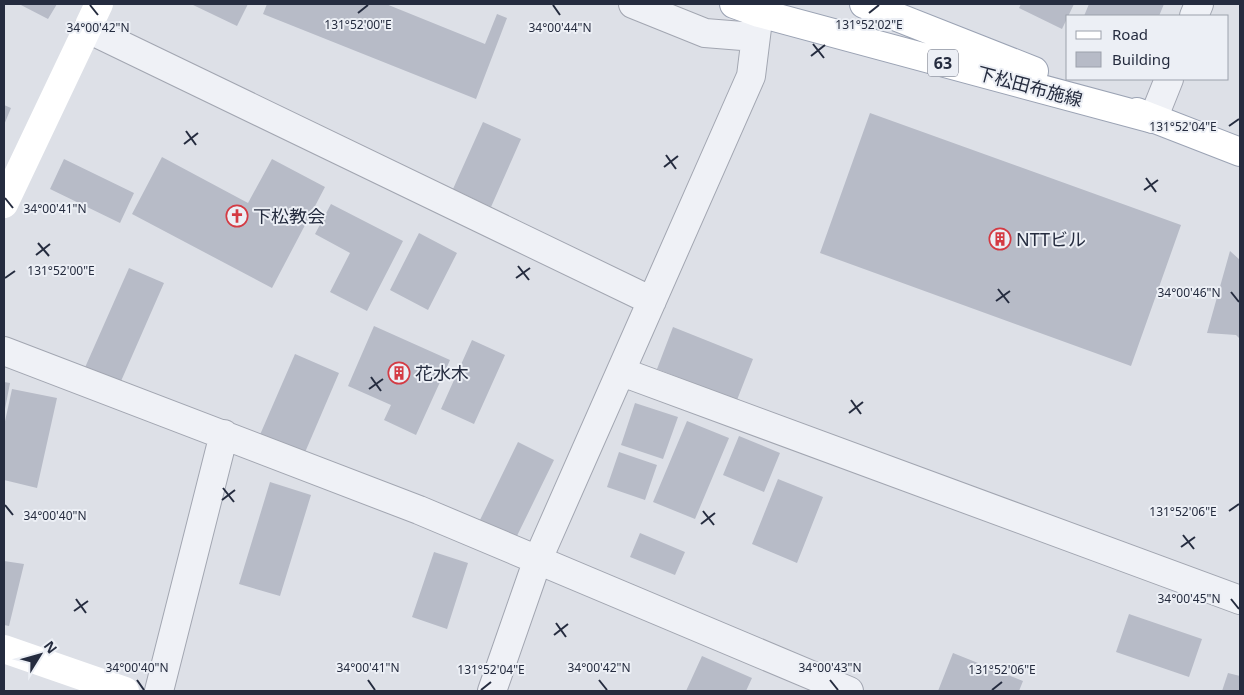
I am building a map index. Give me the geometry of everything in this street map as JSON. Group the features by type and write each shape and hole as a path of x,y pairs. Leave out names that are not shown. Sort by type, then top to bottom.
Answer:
{"main road":[{"path":"4,204 99,4"},
{"name":"下松田布施線","path":"734,4 758,18 1154,119"},
{"name":"下松田布施線","path":"864,4 1240,152"},
{"path":"4,649 124,691"}],"street":[{"path":"492,691 538,559 751,76 758,18 705,33 632,4"},
{"path":"88,29 652,301"},
{"path":"1154,119 1169,80"},
{"path":"4,352 224,434 538,559 849,691"},
{"path":"622,372 1240,600"},
{"path":"159,691 224,434"}],"building":[{"path":"19,4 57,4 48,19"},
{"path":"191,4 248,4 237,26"},
{"path":"267,4 386,4 485,44 497,14 507,18 476,99 263,14"},
{"path":"1021,4 1074,4 1069,15 1066,15 1066,21 1062,29 1019,8"},
{"path":"1089,4 1164,4 1159,15 1084,15"},
{"path":"4,105 11,108 4,125"},
{"name":"NTTビル","path":"870,113 1181,225 1131,366 820,253"},
{"path":"483,122 521,139 491,207 453,189"},
{"path":"162,157 248,203 272,159 325,187 272,288 132,214"},
{"path":"64,159 134,193 120,223 50,189"},
{"path":"331,204 403,241 367,311 330,292 350,253 315,234"},
{"path":"419,233 457,253 428,310 390,290"},
{"path":"1230,251 1240,260 1240,339 1236,335 1207,333"},
{"path":"129,268 164,283 118,388 83,372"},
{"name":"花水木","path":"374,326 450,360 416,435 384,420 391,405 348,386"},
{"path":"673,327 753,359 737,400 657,369"},
{"path":"472,340 505,355 474,424 441,409"},
{"path":"295,354 339,373 303,457 259,437"},
{"path":"4,382 10,383 5,409 4,409"},
{"path":"12,389 57,398 37,488 4,480 4,426"},
{"path":"635,403 678,417 663,459 621,445"},
{"path":"687,421 729,438 695,519 653,502"},
{"path":"739,436 780,453 764,492 723,475"},
{"path":"518,442 554,460 515,540 479,522"},
{"path":"619,452 657,465 645,500 607,487"},
{"path":"778,479 823,497 797,563 752,544"},
{"path":"270,482 311,495 280,596 239,584"},
{"path":"640,533 685,552 675,575 630,557"},
{"path":"434,552 468,563 447,629 412,617"},
{"path":"4,561 24,564 9,626 4,625"},
{"path":"1129,614 1202,639 1189,677 1116,652"},
{"path":"953,653 1023,681 1019,691 938,691"},
{"path":"702,656 752,678 746,691 686,691"},
{"path":"1228,673 1240,676 1240,691 1222,691"}],"place":[{"name":"下松教会","path":"237,216"},
{"name":"NTTビル","path":"1000,239"},
{"name":"花水木","path":"399,373"}]}
